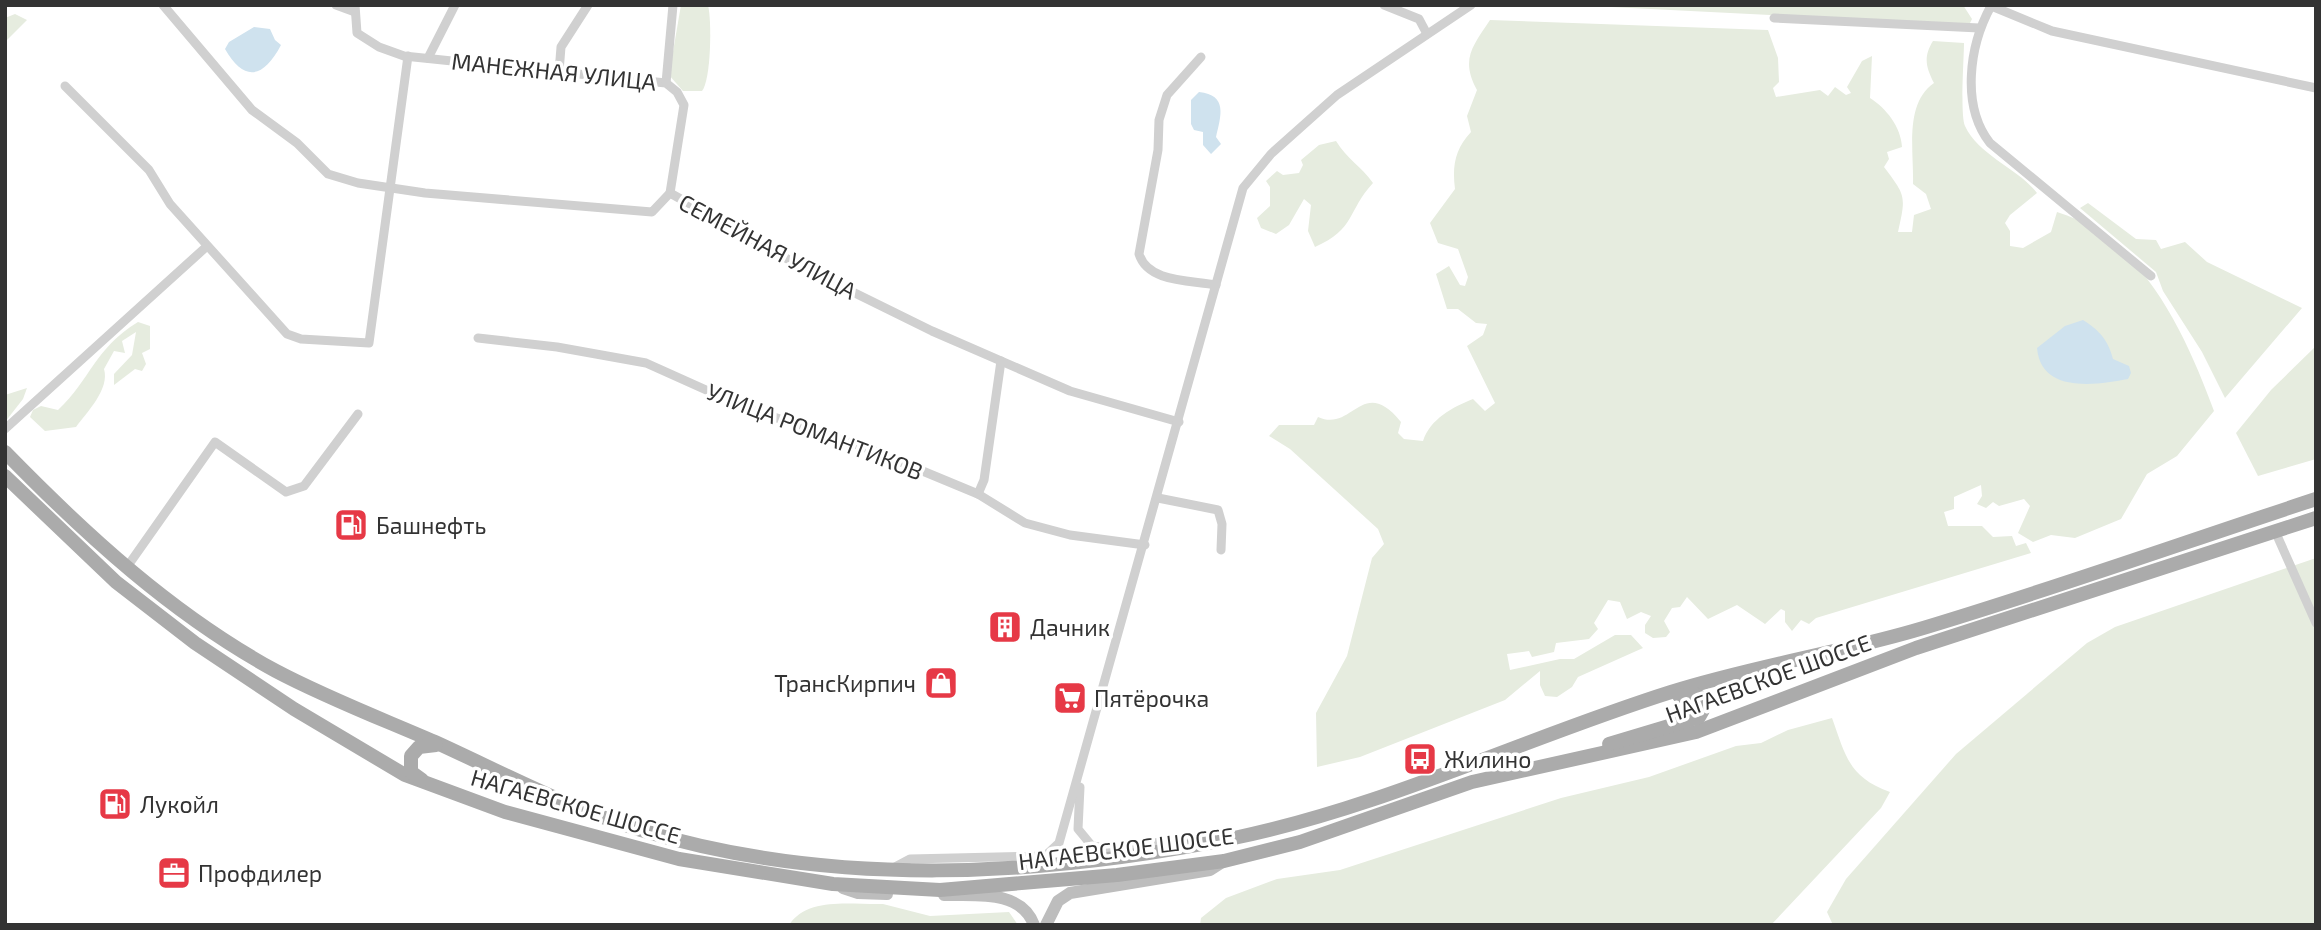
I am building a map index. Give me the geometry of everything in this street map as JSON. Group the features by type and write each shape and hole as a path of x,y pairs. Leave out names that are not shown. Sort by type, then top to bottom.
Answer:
{"main road":[{"name":"НАГАЕВСКОЕ ШОССЕ","path":"5,452 83,530 127,568 195,620 281,673 594,814 682,842 756,856 890,869 1066,866 1241,836 1365,800 1707,681 1910,632 2316,499"},
{"name":"НАГАЕВСКОЕ ШОССЕ","path":"5,476 116,582 195,643 369,755 430,786 495,809 629,847 742,872 833,884 940,890 1117,876 1224,861 1300,842 1472,782 1696,732 1916,648 2316,518"},
{"path":"1539,739 1562,737 1685,694 1695,694 1703,704 1699,717 1689,721 1572,754 1552,763"},
{"path":"430,786 411,772 411,756 426,744 448,748"}],"street":[{"name":"СЕМЕЙНАЯ УЛИЦА","path":"163,5 253,110 297,143 316,165 328,174 389,189 652,212 670,193 800,266 932,331 1070,391 1180,422"},
{"path":"336,5 355,9"},
{"path":"428,58 455,5"},
{"path":"559,72 561,47 588,5"},
{"path":"666,82 673,5"},
{"path":"1384,5 1419,19 1427,34"},
{"path":"890,869 910,859 1045,856 1059,843 1180,422 1243,188 1271,154 1337,95 1427,34 1459,16 1471,5"},
{"path":"2151,276 1990,144 1982,134 1976,120 1972,97 1975,46 1979,29 1990,6 2052,31 2316,88"},
{"name":"МАНЕЖНАЯ УЛИЦА","path":"355,9 357,33 379,47 408,56 666,82 677,92 684,105 670,193"},
{"path":"1774,18 1979,29"},
{"path":"65,86 149,170 170,204 206,247 246,286 287,334 301,339 369,343 408,56"},
{"path":"1201,57 1167,95 1159,120 1158,150 1139,254 1142,264 1161,276 1216,285"},
{"path":"5,429 206,247"},
{"name":"УЛИЦА РОМАНТИКОВ","path":"478,338 557,347 646,363 744,407 872,450 978,494 1025,523 1070,535 1144,545"},
{"path":"978,494 984,480 1001,361"},
{"path":"127,568 215,442 286,492 304,486 358,414"},
{"path":"1158,498 1218,510 1222,524 1220,550"},
{"path":"2276,531 2316,623"},
{"path":"1080,775 1078,829 1083,840 1092,846 1117,849 1223,832 1241,836"},
{"path":"1046,925 1058,901 1070,893 1210,870 1224,861"},
{"path":"833,884 858,893 989,896 1010,900 1028,912 1034,925"}],"shaded area":[{"path":"681,5 708,5 710,50 702,91 683,91 669,75"},
{"path":"1571,5 1963,5 1972,19 1969,25"},
{"path":"15,14 27,20 5,42 5,18"},
{"path":"1490,20 1768,30 1778,58 1779,82 1773,88 1776,97 1820,90 1828,96 1835,87 1846,95 1851,93 1847,87 1862,61 1872,56 1870,98 1892,119 1901,140 1902,147 1887,152 1889,159 1884,167 1897,184 1902,197 1898,232 1912,232 1914,215 1931,209 1926,194 1913,184 1912,143 1914,115 1918,103 1934,83 1928,67 1928,52 1933,41 1964,43 1962,99 1965,126 1979,146 2020,176 2037,193 2010,215 2005,223 2010,231 2010,246 2023,248 2051,232 2057,212 2087,225 2113,243 2137,266 2157,292 2190,351 2214,411 2177,456 2147,474 2121,519 2075,538 2051,535 2033,542 2018,533 2030,506 2024,499 1999,506 1993,502 1986,508 1977,504 1982,496 1981,485 1954,497 1954,509 1944,512 1948,526 1982,526 1993,537 2012,536 2016,546 2026,543 2031,553 1816,618 1809,624 1801,620 1792,631 1785,622 1785,611 1781,609 1765,624 1737,605 1708,619 1687,597 1680,607 1672,608 1664,621 1670,632 1666,637 1653,638 1645,633 1645,625 1651,616 1641,612 1627,619 1620,602 1608,600 1594,623 1598,629 1589,639 1556,643 1554,652 1532,657 1529,651 1507,654 1510,670 1560,659 1574,659 1615,635 1631,635 1643,648 1578,677 1572,687 1557,697 1545,696 1540,685 1540,671 1505,700 1360,757 1317,767 1316,713 1347,656 1372,558 1384,544 1378,529 1290,449 1269,436 1279,425 1314,425 1318,417 1330,420 1340,418 1358,407 1376,403 1388,409 1401,422 1398,433 1404,439 1423,441 1437,420 1458,406 1473,399 1485,411 1495,403 1467,346 1483,335 1487,324 1476,323 1458,309 1447,309 1436,274 1449,266 1460,285 1465,286 1468,277 1458,249 1438,243 1430,223 1455,189 1456,158 1461,145 1471,132 1467,116 1477,90 1469,70 1469,61 1474,45"},
{"path":"1336,141 1373,183 1345,226 1315,247 1308,231 1311,205 1304,199 1289,225 1276,234 1261,228 1257,218 1270,206 1270,187 1266,181 1277,171 1283,175 1299,173 1303,165 1301,160 1319,145"},
{"path":"2088,203 2136,239 2156,240 2161,249 2185,242 2207,262 2302,308 2225,398 2202,352 2163,291 2156,272 2080,208"},
{"path":"138,322 150,326 150,349 142,353 146,364 142,371 135,369 114,385 114,374 132,355 136,332 122,341 125,353 114,351 104,369 101,392 76,427 45,431 30,417 33,410 41,406 58,410 112,343"},
{"path":"2316,346 2316,459 2258,476 2236,433 2271,390"},
{"path":"27,388 23,399 5,422 5,395"},
{"path":"2316,558 2316,925 1833,925 1827,912 1846,879 1956,754 2087,643 2115,627"},
{"path":"1832,718 1846,755 1857,772 1866,780 1890,792 1881,808 1771,925 1200,925 1201,918 1226,898 1277,879 1340,870 1561,798 1649,777 1736,746 1761,743 1788,730"},
{"path":"845,903 883,904 930,916 1009,912 1018,925 789,925 797,916 819,906"}],"water":[{"path":"254,27 270,29 275,40 281,45 267,65 253,72 239,67 225,49 229,42"},
{"path":"1199,92 1215,97 1220,108 1216,137 1221,144 1211,154 1203,145 1203,132 1194,130 1191,124 1191,100"},
{"path":"2083,320 2094,328 2109,346 2113,359 2129,366 2131,373 2128,379 2072,383 2059,380 2041,363 2037,348 2065,326"}],"place":[{"name":"Башнефть","path":"351,525"},
{"name":"Дачник","path":"1005,627"},
{"name":"ТрансКирпич","path":"941,683"},
{"name":"Пятёрочка","path":"1070,698"},
{"name":"Жилино","path":"1420,759"},
{"name":"Лукойл","path":"115,804"},
{"name":"Профдилер","path":"174,873"}]}
